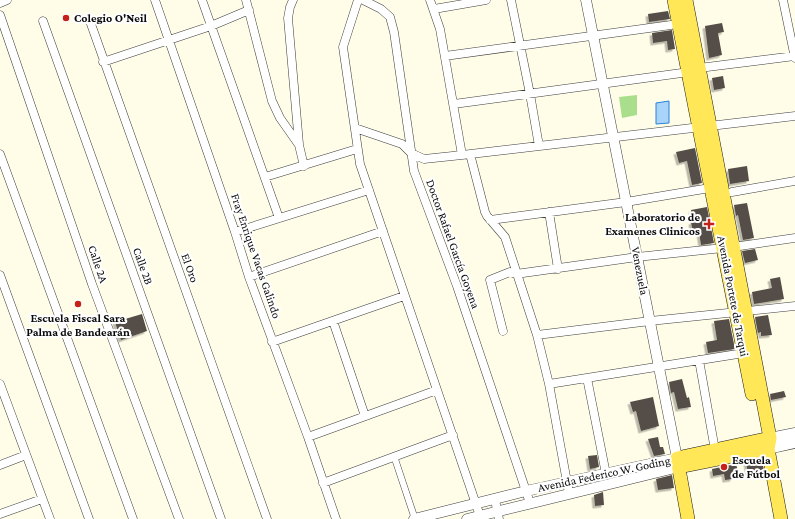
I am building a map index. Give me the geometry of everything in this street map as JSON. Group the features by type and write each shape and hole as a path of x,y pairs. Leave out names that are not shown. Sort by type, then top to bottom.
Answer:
{"main road":[{"name":"Avenida Portete de Tarqui","path":"674,0 694,70"},
{"name":"Avenida Portete de Tarqui","path":"686,0 694,70 704,126 781,519"},
{"name":"Avenida Portete de Tarqui","path":"741,312 744,353 767,442"},
{"name":"Avenida Federico W. Goding","path":"678,463 716,450 767,442"},
{"name":"Avenida Federico W. Goding","path":"678,463 767,442"},
{"name":"Venezuela","path":"678,463 688,519"}],"street":[{"path":"0,3 7,0"},
{"name":"Fray Enrique Vacas Galindo","path":"155,0 235,232 249,277 308,437 336,519"},
{"path":"202,0 279,218"},
{"path":"246,0 272,101 280,118 299,145"},
{"path":"293,0 288,18 299,145 304,166"},
{"path":"358,0 343,47 355,128 356,148 404,296 480,516"},
{"name":"Doctor Rafael García Goyena","path":"363,0 381,9 390,18 394,32 414,171 457,286 530,503"},
{"path":"430,0 440,29 454,104 466,155 485,212 490,220 505,236 516,274 537,335 549,384 569,493"},
{"path":"434,9 486,0"},
{"path":"511,0 539,146"},
{"name":"Venezuela","path":"586,0 678,463"},
{"path":"454,104 795,57 783,0"},
{"path":"103,62 211,26 249,10"},
{"name":"Calle 2A","path":"0,15 92,284 179,519"},
{"name":"Calle 2B","path":"43,21 220,519"},
{"name":"El Oro","path":"91,24 103,62 267,519"},
{"path":"445,56 671,25"},
{"path":"414,171 419,162 424,159 795,116"},
{"path":"355,128 402,144 411,153 424,159"},
{"path":"265,177 304,166 356,148"},
{"path":"0,154 133,519"},
{"path":"732,192 795,181"},
{"path":"490,220 626,202 704,189"},
{"path":"235,232 369,190"},
{"path":"549,212 558,269"},
{"path":"249,277 383,231"},
{"path":"503,331 490,282 510,272 516,274 558,269 637,257 795,238"},
{"path":"0,275 90,519"},
{"path":"272,342 404,296"},
{"path":"537,335 650,321 795,307"},
{"path":"333,321 365,416"},
{"path":"549,384 744,353"},
{"path":"699,360 716,450"},
{"path":"587,378 606,474"},
{"path":"0,384 50,519"},
{"path":"308,437 437,390"},
{"name":"Avenida Federico W. Goding","path":"767,442 795,433"},
{"path":"323,483 453,435"},
{"name":"Avenida Federico W. Goding","path":"767,442 795,443"},
{"path":"0,464 26,455"},
{"path":"394,456 414,519"},
{"name":"Avenida Federico W. Goding","path":"414,519 567,482 606,474 678,463"},
{"name":"Avenida Federico W. Goding","path":"467,519 480,516 498,515 530,503 678,463"},
{"path":"0,514 42,499"},
{"path":"495,500 498,515"}],"green space":[{"path":"637,95 637,115 622,118 619,97"}],"water":[{"path":"669,101 669,123 656,124 656,103"}],"building":[{"path":"668,11 670,19 649,22 648,14"},
{"path":"722,23 724,32 718,33 722,55 709,58 705,26"},
{"path":"672,30 675,49 668,50 667,41 653,43 652,33"},
{"path":"723,76 725,88 714,90 712,78"},
{"path":"695,148 702,183 692,185 687,161 679,163 676,152"},
{"path":"747,166 749,181 730,184 728,169"},
{"path":"747,203 754,238 743,240 738,215 736,216 734,205"},
{"path":"707,207 714,243 701,245 699,232 693,233 691,210"},
{"path":"755,249 758,260 745,263 742,251"},
{"path":"780,277 784,299 754,304 752,292 772,288 770,279"},
{"path":"142,314 147,331 121,340 115,322"},
{"path":"768,315 772,335 761,336 761,332 758,333 755,317"},
{"path":"729,319 735,349 708,353 706,342 717,340 714,321"},
{"path":"682,379 691,407 678,409 674,392 671,393 669,382"},
{"path":"784,391 786,397 771,400 770,394"},
{"path":"653,397 659,426 641,431 636,411 633,412 630,402"},
{"path":"658,437 660,447 663,447 665,454 654,456 648,439"},
{"path":"597,455 599,467 590,469 588,456"},
{"path":"762,458 764,471 748,474 746,462"},
{"path":"736,464 739,475 732,476 733,479 725,480 724,474 713,476 712,469"},
{"path":"672,475 674,488 658,490 656,479"},
{"path":"603,492 604,505 595,506 594,495"}],"place":[{"name":"Colegio O'Neil","path":"66,18"},
{"name":"Laboratorio de Examenes Clinicos","path":"709,224"},
{"name":"Escuela Fiscal Sara Palma de Bandearán","path":"78,304"},
{"name":"Escuela de Fútbol","path":"724,467"}]}
